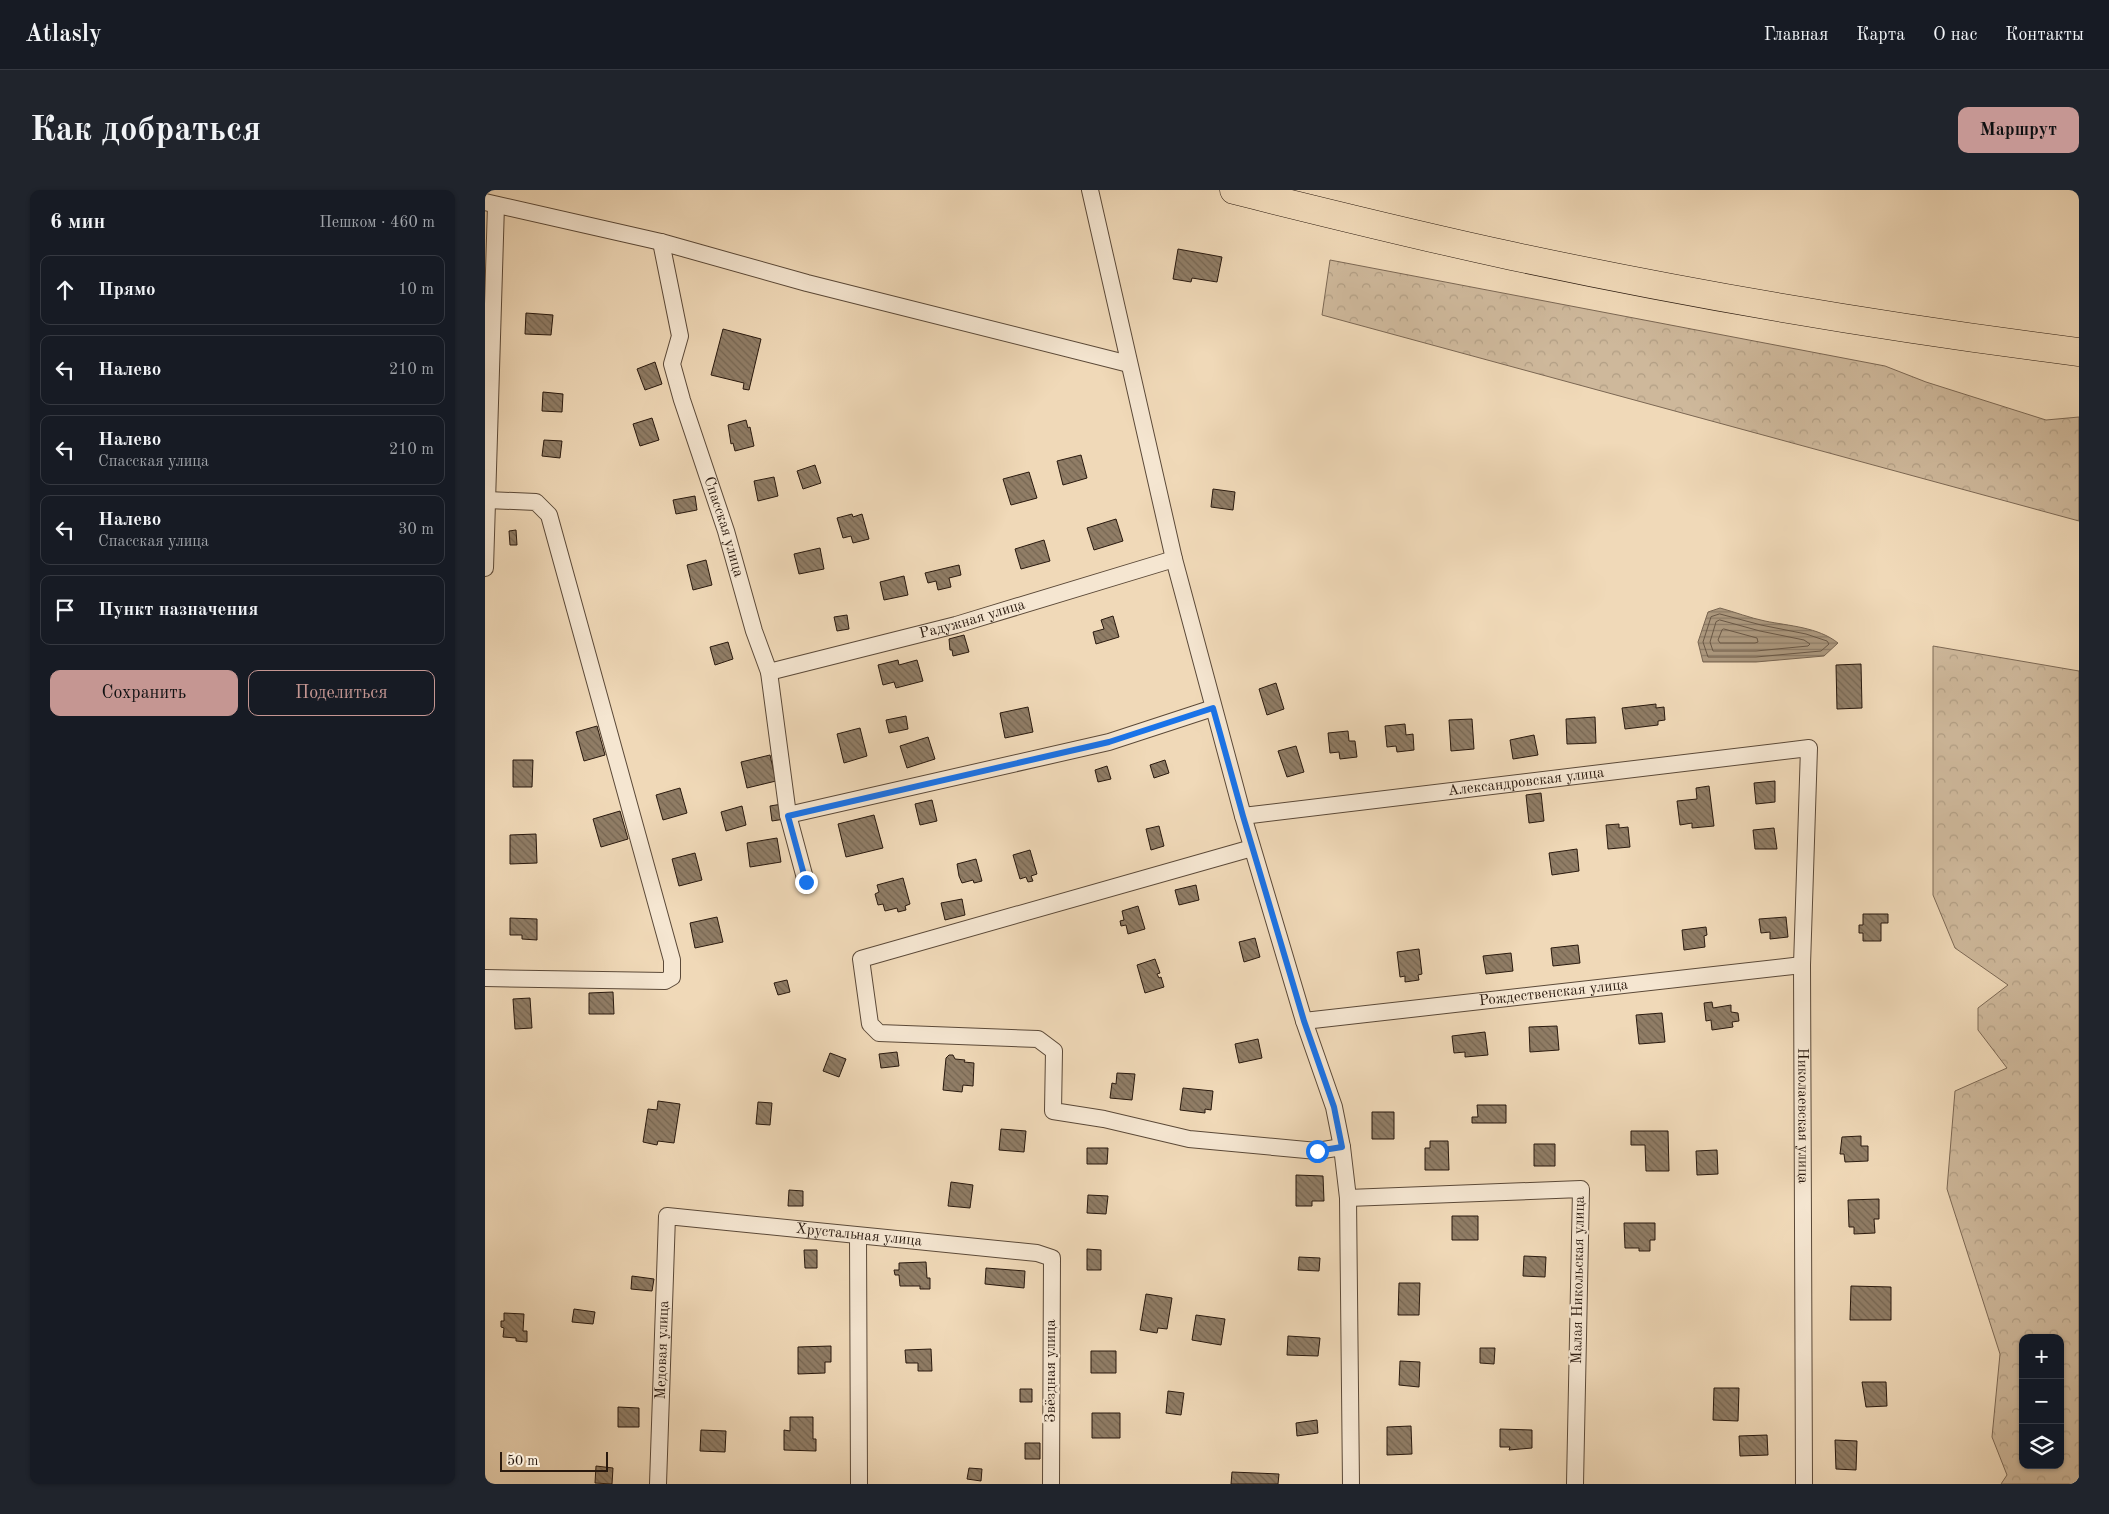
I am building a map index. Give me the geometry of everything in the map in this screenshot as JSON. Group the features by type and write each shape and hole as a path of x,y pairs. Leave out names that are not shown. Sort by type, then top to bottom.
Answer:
{"highway":[{"path":"1234,190 1512,256 1625,279 1873,324 2079,352"}],"street":[{"path":"1090,190 1174,559 1213,708 1252,848 1304,1021 1334,1107 1342,1147 1348,1198 1351,1484"},
{"path":"485,568 490,204 661,242 807,282 1129,364"},
{"name":"Спасская улица","path":"661,242 680,336 672,364 682,400 726,531 753,631 769,672 788,816 806,882"},
{"path":"485,978 665,981 672,977 672,960 549,515 536,502 487,500"},
{"name":"Радужная улица","path":"769,672 956,625 1174,559"},
{"path":"788,816 1109,742 1213,708"},
{"name":"Александровская улица","path":"1243,816 1809,748"},
{"name":"Николаевская улица","path":"1804,1484 1802,965 1809,748"},
{"path":"1252,848 861,959 870,1024 879,1033 1038,1039 1054,1050 1053,1111 1104,1119 1189,1139 1317,1151 1342,1147"},
{"name":"Рождественская улица","path":"1304,1021 1802,965"},
{"name":"Малая Никольская улица","path":"1348,1198 1581,1189 1575,1484"},
{"name":"Хрустальная улица","path":"667,1216 1037,1253 1052,1258"},
{"name":"Медовая улица","path":"661,1484 667,1216"},
{"path":"858,1236 859,1484"},
{"name":"Звёздная улица","path":"1051,1484 1052,1258"}],"green space":[{"path":"1330,260 1885,366 1926,382 2046,420 2079,417 2079,521 1322,315"},
{"path":"1933,646 2079,671 2079,1484 2001,1484 2007,1475 1992,1437 2000,1354 1947,1189 1955,1091 2007,1068 1978,1030 1978,1008 2008,985 1955,948 1933,895"}],"water":[{"path":"1720,608 1759,620 1812,630 1838,643 1824,656 1756,662 1703,662 1698,642 1708,612"}],"building":[{"path":"1178,249 1222,257 1217,282 1192,278 1191,282 1173,279"},
{"path":"526,313 553,315 551,335 525,334"},
{"path":"723,329 761,339 749,390 743,389 744,383 711,375"},
{"path":"655,362 662,384 645,390 637,369"},
{"path":"543,392 563,394 562,412 542,411"},
{"path":"652,418 659,440 640,446 633,424"},
{"path":"746,420 748,428 750,427 754,446 735,451 733,443 731,444 728,425"},
{"path":"544,440 562,441 560,458 542,456"},
{"path":"1081,455 1087,478 1063,485 1057,461"},
{"path":"815,465 821,483 803,489 797,471"},
{"path":"1029,472 1037,498 1011,505 1003,479"},
{"path":"774,477 778,496 758,501 754,481"},
{"path":"1213,489 1235,492 1233,510 1211,507"},
{"path":"695,496 697,510 676,514 673,500"},
{"path":"852,514 853,517 862,514 869,539 853,543 851,536 843,538 837,518"},
{"path":"1116,519 1123,541 1094,550 1087,528"},
{"path":"516,530 517,545 510,545 509,531"},
{"path":"1044,540 1050,561 1021,569 1015,549"},
{"path":"820,548 824,569 799,574 794,554"},
{"path":"706,560 712,585 693,590 687,565"},
{"path":"959,565 961,575 949,578 951,587 938,590 936,581 928,583 925,573"},
{"path":"904,576 908,595 884,600 880,582"},
{"path":"847,615 849,629 837,631 834,617"},
{"path":"1113,616 1119,637 1096,644 1093,632 1104,629 1101,620"},
{"path":"964,635 969,652 953,656 952,650 950,650 949,639"},
{"path":"728,642 733,659 715,665 710,647"},
{"path":"898,660 899,665 917,660 923,681 896,688 894,682 883,685 878,665"},
{"path":"1861,664 1862,708 1837,709 1836,665"},
{"path":"1276,683 1284,709 1267,715 1259,689"},
{"path":"1656,704 1656,708 1664,707 1665,720 1658,721 1658,725 1625,729 1622,708"},
{"path":"1028,707 1033,732 1005,738 1000,713"},
{"path":"906,716 908,729 889,733 886,720"},
{"path":"1595,717 1596,743 1567,744 1566,719"},
{"path":"1472,719 1474,749 1451,751 1449,720"},
{"path":"1405,724 1406,735 1413,734 1414,750 1397,752 1396,746 1387,747 1385,726"},
{"path":"597,726 605,755 584,761 576,732"},
{"path":"860,728 867,756 844,763 837,734"},
{"path":"1348,731 1349,741 1355,741 1357,757 1340,759 1339,752 1330,753 1328,733"},
{"path":"1534,735 1538,755 1513,759 1510,740"},
{"path":"928,737 935,759 907,768 900,746"},
{"path":"1296,746 1304,772 1287,777 1278,751"},
{"path":"770,755 776,781 747,788 741,762"},
{"path":"513,760 533,760 532,787 513,787"},
{"path":"1165,760 1169,773 1154,778 1150,765"},
{"path":"1107,766 1111,779 1098,782 1095,770"},
{"path":"1775,781 1775,802 1756,804 1754,783"},
{"path":"1709,786 1714,826 1692,828 1692,823 1680,825 1677,801 1697,799 1696,788"},
{"path":"680,788 687,813 663,820 656,795"},
{"path":"1541,793 1544,821 1529,823 1526,795"},
{"path":"932,800 937,821 920,825 915,804"},
{"path":"782,804 785,819 772,821 770,806"},
{"path":"742,806 746,825 726,831 721,812"},
{"path":"620,811 628,839 601,847 593,819"},
{"path":"874,815 883,848 846,857 838,824"},
{"path":"1619,824 1619,828 1628,827 1630,847 1608,849 1606,825"},
{"path":"1159,826 1164,846 1151,850 1146,829"},
{"path":"1774,828 1777,849 1755,849 1753,830"},
{"path":"536,834 537,863 510,864 510,835"},
{"path":"777,838 781,862 750,867 747,843"},
{"path":"1577,849 1579,871 1552,875 1549,853"},
{"path":"1030,850 1037,874 1031,876 1033,881 1028,882 1026,877 1020,879 1013,855"},
{"path":"695,853 702,880 679,886 672,859"},
{"path":"976,859 982,881 974,883 973,880 962,883 957,864"},
{"path":"903,878 910,904 905,906 906,910 898,912 897,908 885,911 883,904 878,905 875,894 879,892 877,885"},
{"path":"1196,885 1199,900 1179,905 1175,890"},
{"path":"962,899 965,915 945,920 941,903"},
{"path":"1138,906 1145,929 1128,934 1126,925 1121,926 1120,921 1124,920 1122,911"},
{"path":"1863,914 1888,914 1888,923 1881,923 1881,941 1863,941 1863,933 1859,933 1859,925 1863,925"},
{"path":"717,917 723,942 695,948 690,923"},
{"path":"1786,917 1788,937 1770,939 1770,932 1761,933 1759,919"},
{"path":"510,918 537,919 537,940 522,939 522,935 510,935"},
{"path":"1706,927 1707,935 1704,936 1705,947 1684,950 1682,930"},
{"path":"1255,938 1260,957 1244,962 1239,942"},
{"path":"1578,945 1580,963 1553,966 1551,948"},
{"path":"1419,949 1422,974 1418,975 1419,980 1405,982 1405,976 1400,977 1397,952"},
{"path":"1511,953 1513,971 1486,974 1483,956"},
{"path":"1155,959 1160,973 1157,974 1159,978 1161,977 1164,987 1145,993 1137,965"},
{"path":"787,980 790,992 778,995 774,983"},
{"path":"613,992 614,1014 589,1014 589,993"},
{"path":"530,998 532,1028 515,1029 513,999"},
{"path":"1712,1002 1713,1008 1731,1005 1731,1012 1738,1013 1739,1021 1732,1022 1733,1027 1712,1030 1711,1020 1706,1021 1704,1003"},
{"path":"1662,1013 1665,1042 1639,1044 1636,1015"},
{"path":"1557,1026 1559,1050 1530,1052 1529,1027"},
{"path":"1485,1032 1488,1055 1465,1057 1465,1052 1454,1053 1452,1036"},
{"path":"1258,1039 1262,1058 1239,1063 1235,1044"},
{"path":"897,1052 899,1066 881,1068 879,1054"},
{"path":"830,1053 846,1059 839,1077 823,1071"},
{"path":"949,1055 953,1055 955,1059 965,1060 964,1062 974,1063 973,1086 963,1085 962,1092 943,1090 946,1058"},
{"path":"1117,1073 1135,1074 1132,1100 1110,1098 1112,1083 1116,1084"},
{"path":"1183,1088 1213,1091 1211,1110 1205,1109 1205,1113 1180,1110"},
{"path":"658,1101 680,1104 674,1143 658,1141 657,1145 643,1142 648,1109 657,1110"},
{"path":"758,1102 772,1103 770,1125 756,1124"},
{"path":"1477,1105 1506,1105 1506,1123 1472,1123 1472,1117 1478,1117"},
{"path":"1372,1112 1394,1112 1394,1139 1372,1139"},
{"path":"1001,1129 1026,1131 1024,1152 999,1150"},
{"path":"1631,1131 1668,1131 1669,1171 1646,1171 1645,1145 1631,1145"},
{"path":"1861,1136 1861,1146 1868,1146 1868,1161 1845,1162 1844,1154 1840,1154 1842,1137"},
{"path":"1430,1141 1448,1141 1449,1170 1425,1170 1425,1148 1430,1148"},
{"path":"1534,1144 1555,1144 1555,1166 1534,1166"},
{"path":"1087,1148 1108,1148 1107,1164 1087,1164"},
{"path":"1717,1150 1718,1174 1697,1175 1696,1151"},
{"path":"1296,1175 1323,1176 1324,1201 1312,1201 1312,1206 1296,1206"},
{"path":"951,1182 973,1185 970,1208 948,1206"},
{"path":"789,1190 803,1191 803,1206 788,1206"},
{"path":"1088,1195 1108,1196 1106,1214 1087,1213"},
{"path":"1879,1199 1879,1219 1874,1219 1875,1233 1854,1234 1854,1227 1849,1227 1848,1200"},
{"path":"1452,1216 1478,1216 1478,1240 1452,1240"},
{"path":"1624,1223 1655,1223 1655,1240 1650,1240 1650,1251 1639,1251 1639,1248 1625,1248"},
{"path":"1087,1249 1101,1250 1101,1270 1087,1270"},
{"path":"804,1250 817,1250 817,1268 805,1268"},
{"path":"1524,1256 1546,1257 1545,1277 1523,1276"},
{"path":"1299,1257 1320,1258 1319,1271 1298,1270"},
{"path":"926,1262 927,1278 930,1278 930,1289 920,1289 920,1286 900,1286 899,1275 895,1275 894,1270 899,1270 899,1263"},
{"path":"986,1268 1025,1271 1024,1288 985,1284"},
{"path":"632,1276 654,1279 652,1291 631,1289"},
{"path":"1399,1283 1420,1283 1419,1315 1398,1315"},
{"path":"1851,1286 1891,1287 1891,1320 1850,1320"},
{"path":"1146,1294 1172,1298 1167,1329 1158,1328 1157,1333 1140,1330"},
{"path":"574,1309 595,1312 593,1324 572,1322"},
{"path":"504,1313 524,1314 523,1331 527,1331 527,1342 516,1341 516,1338 503,1337 504,1328 501,1327 501,1321 504,1321"},
{"path":"1196,1315 1225,1319 1221,1345 1192,1340"},
{"path":"1288,1336 1320,1338 1318,1356 1287,1355"},
{"path":"831,1346 831,1362 825,1362 825,1373 798,1374 798,1347"},
{"path":"1480,1348 1495,1348 1494,1364 1480,1363"},
{"path":"931,1349 932,1371 918,1371 918,1363 906,1363 905,1350"},
{"path":"1091,1351 1116,1351 1116,1373 1091,1373"},
{"path":"1400,1361 1420,1362 1419,1387 1399,1385"},
{"path":"1862,1382 1886,1382 1887,1406 1866,1407"},
{"path":"1714,1388 1739,1388 1738,1421 1713,1420"},
{"path":"1020,1389 1032,1389 1032,1402 1020,1402"},
{"path":"1168,1391 1184,1393 1181,1415 1166,1413"},
{"path":"618,1407 639,1408 639,1427 618,1427"},
{"path":"1092,1413 1120,1413 1120,1438 1092,1438"},
{"path":"790,1417 813,1417 813,1439 816,1439 816,1451 784,1450 784,1430 790,1431"},
{"path":"1317,1420 1318,1433 1297,1436 1296,1423"},
{"path":"1411,1426 1412,1454 1387,1455 1387,1427"},
{"path":"1500,1429 1532,1430 1532,1448 1509,1450 1510,1447 1500,1447"},
{"path":"701,1430 726,1431 725,1452 700,1451"},
{"path":"1767,1435 1768,1455 1740,1456 1739,1436"},
{"path":"1835,1440 1857,1441 1856,1470 1836,1469"},
{"path":"1025,1443 1040,1443 1040,1459 1025,1459"},
{"path":"596,1466 613,1468 612,1484 595,1483"},
{"path":"969,1468 982,1469 981,1481 967,1479"},
{"path":"1232,1472 1279,1474 1278,1484 1231,1484"}],"route":[{"path":"806,882 788,816 1109,742 1213,708 1304,1021 1334,1107 1342,1147 1317,1151"}]}
